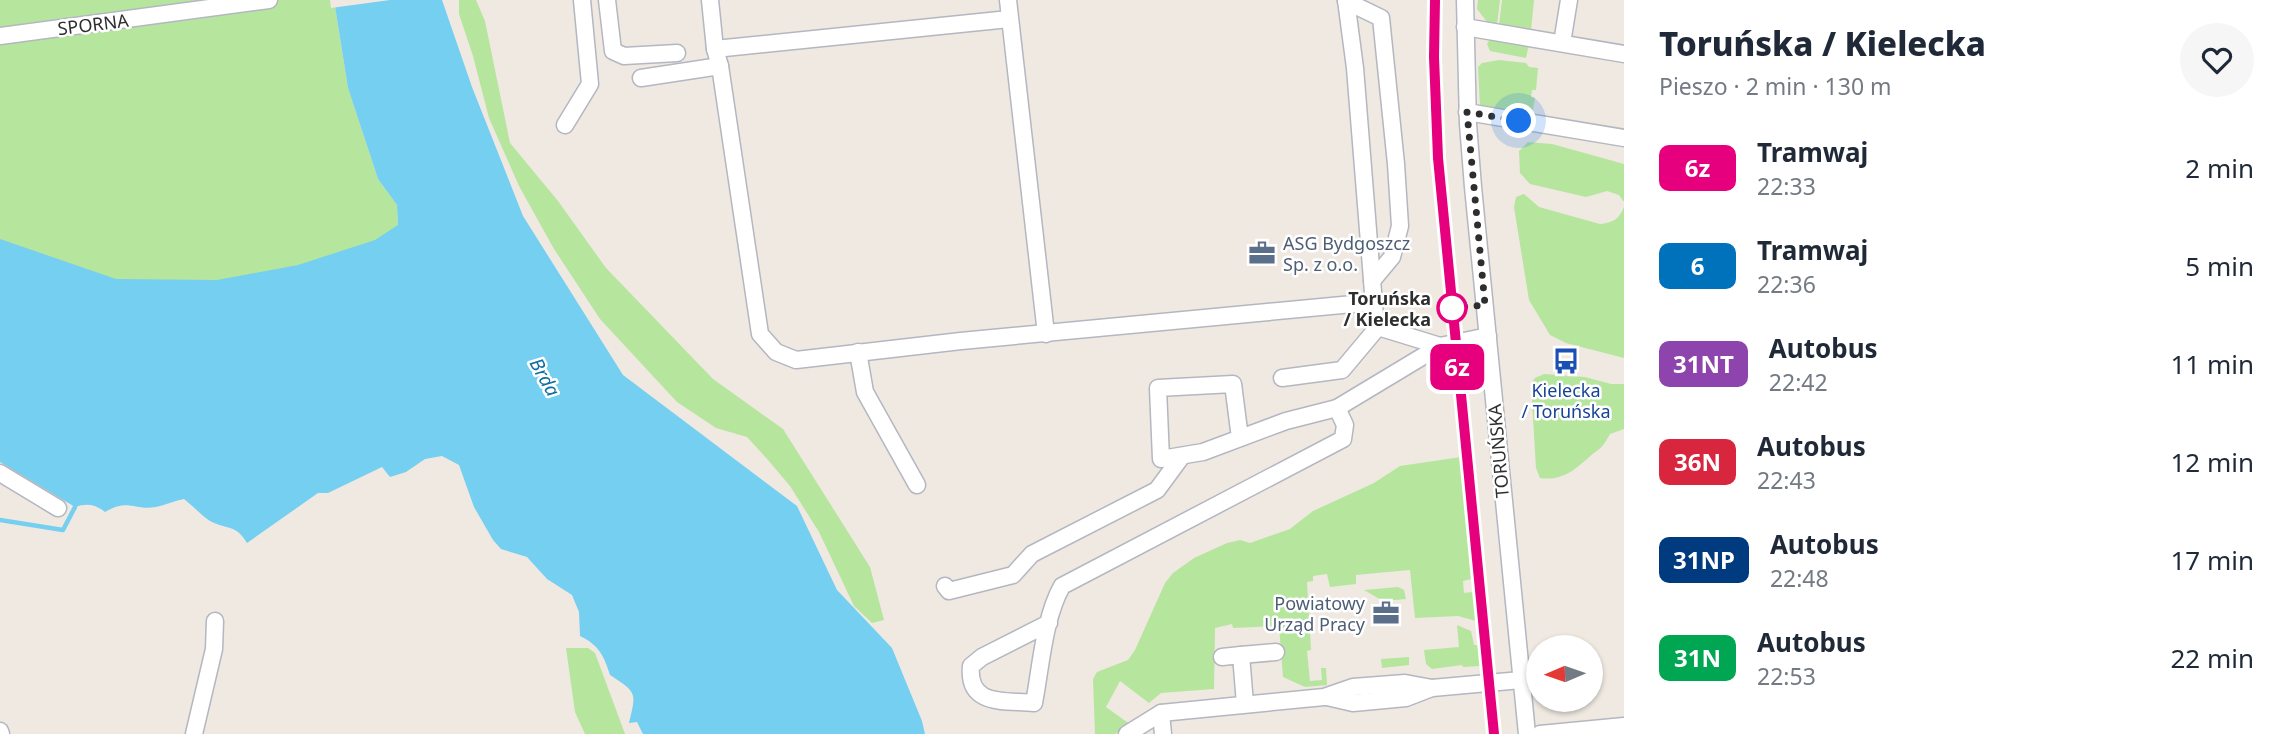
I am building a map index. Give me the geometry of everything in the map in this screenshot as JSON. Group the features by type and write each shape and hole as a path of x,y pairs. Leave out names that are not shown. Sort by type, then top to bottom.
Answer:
{"street":[{"name":"SPORNA","path":"0,36 269,0"},
{"path":"565,125 590,84 582,0"},
{"path":"607,0 613,51 624,56 677,53"},
{"path":"710,0 715,49 720,66 760,334 776,352 796,360 1374,302"},
{"path":"1008,0 1046,334"},
{"name":"TORUŃSKA","path":"1465,0 1467,112 1527,734"},
{"path":"1562,43 1569,0"},
{"path":"1346,1 1381,18 1396,164 1400,226 1392,257 1372,281"},
{"path":"1282,378 1342,370 1378,327 1355,68 1346,1"},
{"path":"715,49 1009,19"},
{"path":"1465,27 1624,54"},
{"path":"641,78 720,66"},
{"path":"1467,112 1624,138"},
{"path":"1378,327 1440,346"},
{"path":"1240,438 1233,384 1158,388 1161,459 1203,452 1286,421 1337,408 1440,346 1488,336"},
{"path":"858,352 864,392 916,485"},
{"path":"1049,623 982,657 971,666 970,682 975,692 984,699 1034,703 1049,623 1052,602 1062,586 1343,439 1345,425 1337,408"},
{"path":"945,586 949,591 1013,575 1032,554 1157,490 1182,456"},
{"path":"0,472 58,508"},
{"path":"194,734 214,649 215,621"},
{"path":"1222,657 1276,652"},
{"path":"1241,655 1245,704"},
{"path":"1127,734 1161,713 1324,697 1353,702 1406,698 1432,688 1521,680"},
{"path":"1161,713 1163,734"},
{"path":"1540,734 1624,726"}],"green space":[{"path":"0,0 334,0 348,88 378,179 397,205 398,225 412,271 0,292"},
{"path":"459,0 476,0 485,21 510,143 558,201 606,268 713,379 783,429 870,567 884,620 872,623 854,606 819,532 790,486 747,437 716,428 677,402 600,319 554,249 519,186 489,118 459,14"},
{"path":"1478,0 1500,0 1497,25 1488,23 1477,9"},
{"path":"1502,0 1534,0 1531,30 1499,25"},
{"path":"1491,38 1529,44 1526,58 1490,51 1487,44"},
{"path":"1499,60 1526,63 1529,67 1538,68 1536,90 1532,90 1531,97 1535,98 1532,115 1480,107 1478,67 1482,63"},
{"path":"1528,142 1552,144 1624,164 1624,202 1619,195 1607,191 1586,197 1530,184 1520,173 1519,151"},
{"path":"1524,194 1539,207 1600,224 1615,220 1624,207 1624,358 1566,343 1550,335 1529,300 1514,207 1516,197"},
{"path":"1544,374 1585,377 1611,384 1624,384 1624,429 1610,434 1600,449 1571,472 1547,479 1540,478 1536,468 1531,384 1535,378"},
{"path":"1461,457 1471,540 1468,547 1471,579 1463,581 1464,593 1473,592 1476,621 1458,616 1415,618 1410,570 1356,575 1356,584 1330,587 1327,574 1313,576 1313,581 1307,582 1310,681 1322,680 1321,668 1326,668 1327,685 1305,687 1283,677 1279,626 1233,628 1232,624 1215,628 1214,689 1161,693 1149,703 1120,681 1106,707 1131,725 1115,734 1095,734 1093,679 1097,672 1128,660 1165,583 1173,573 1194,558 1227,543 1240,540 1250,543 1290,529 1313,511 1374,483 1400,466"},
{"path":"1398,587 1404,590 1406,599 1383,601 1364,590"},
{"path":"1457,625 1471,631 1474,645 1478,645 1480,666 1462,665 1432,669 1426,664 1424,650 1459,647"},
{"path":"566,648 588,648 595,653 625,734 585,734 575,712"},
{"path":"1409,657 1409,665 1382,668 1381,659"}],"water":[{"name":"Brda","path":"334,0 442,0 472,87 523,216 623,375 797,506 837,590 892,648 925,734 643,734 637,722 629,723 633,694 610,675 600,652 580,636 579,612 572,595 547,579 527,557 501,549 474,507 459,465 442,456 425,459 406,472 390,477 382,467 328,493 318,493 247,543 239,533 210,521 184,499 148,508 126,505 105,512 91,505 75,507 0,462 0,239 116,279 217,280 298,265 375,240 398,225 397,205 378,179 348,88"}],"pier":[{"path":"330,0 390,0 331,8"}],"waterway":[{"path":"0,520 63,530 75,507"}],"tram line":[{"name":"6z","path":"1435,0 1438,158 1494,734"}],"place":[{"name":"ASG Bydgoszcz Sp. z o.o.","path":"1262,253"},
{"name":"Toruńska / Kielecka","path":"1452,308"},
{"name":"Kielecka / Toruńska","path":"1566,361"},
{"name":"Powiatowy Urząd Pracy","path":"1386,613"}],"route":[{"path":"1452,308 1485,305 1467,112 1519,121"}]}
